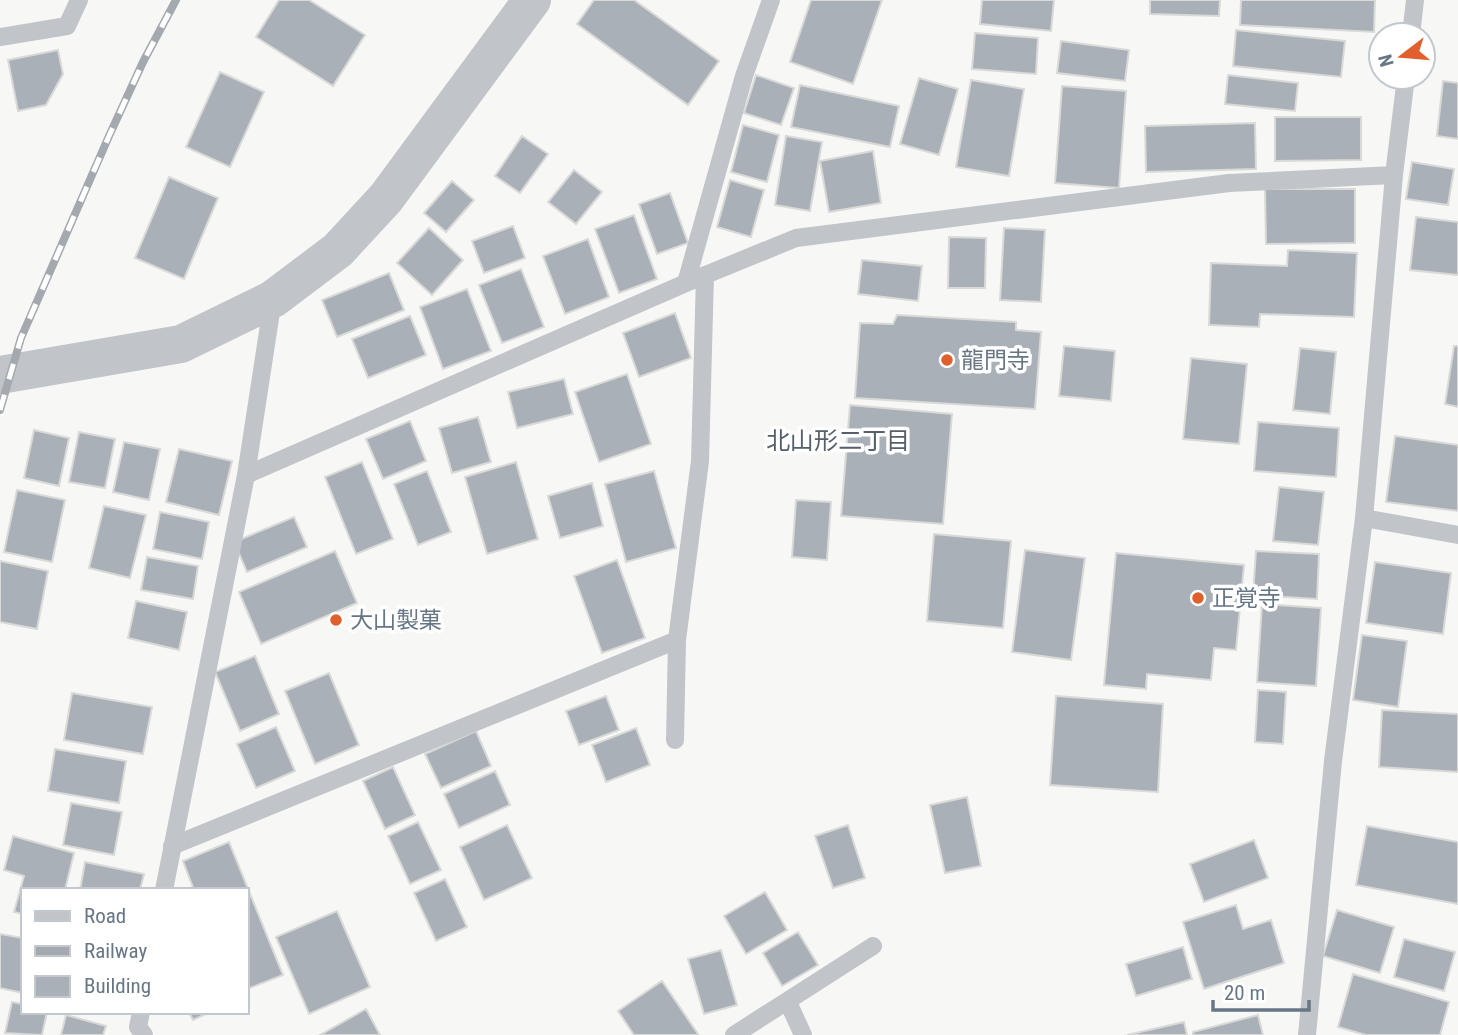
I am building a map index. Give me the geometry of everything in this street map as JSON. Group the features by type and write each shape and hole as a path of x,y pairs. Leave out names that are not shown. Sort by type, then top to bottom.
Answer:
{"street":[{"path":"0,374 181,344 273,299 338,250 386,198 532,0"}],"lane":[{"path":"0,37 67,26 79,0"},
{"path":"686,283 744,76 771,0"},
{"path":"1413,21 1415,0"},
{"path":"1307,1035 1333,761 1364,518 1394,175 1404,91"},
{"path":"246,475 686,283 796,238 1229,183 1394,175"},
{"path":"675,740 677,640 700,461 705,275"},
{"path":"164,888 246,475 273,299"},
{"path":"1364,518 1458,534"},
{"path":"172,846 677,640"},
{"path":"734,1035 873,946"},
{"path":"788,1002 803,1035"},
{"path":"141,1014 138,1027 144,1035"}],"building":[{"path":"279,0 309,0 365,35 333,86 256,37"},
{"path":"594,0 634,0 719,61 688,105 577,24"},
{"path":"811,0 882,0 853,84 790,62"},
{"path":"982,0 1054,0 1051,31 980,24"},
{"path":"1150,0 1220,0 1219,16 1150,14"},
{"path":"1241,0 1375,0 1374,21 1367,21 1367,32 1240,25"},
{"path":"1236,30 1345,41 1341,77 1233,66"},
{"path":"975,33 1038,38 1036,74 972,69"},
{"path":"1061,41 1129,50 1125,81 1057,73"},
{"path":"58,50 63,74 46,105 18,111 8,60"},
{"path":"220,72 264,92 230,167 186,147"},
{"path":"756,75 794,88 781,125 744,113"},
{"path":"1228,75 1298,83 1295,111 1225,104"},
{"path":"919,78 958,89 939,155 900,144"},
{"path":"971,80 1024,89 1009,176 956,167"},
{"path":"1443,81 1458,83 1458,139 1437,136"},
{"path":"800,85 899,106 890,147 791,127"},
{"path":"1062,86 1126,91 1119,188 1055,183"},
{"path":"1275,117 1361,117 1361,160 1275,161"},
{"path":"1255,123 1256,169 1146,172 1145,126"},
{"path":"743,125 779,135 767,182 731,172"},
{"path":"522,136 548,154 520,193 495,176"},
{"path":"786,136 822,142 810,211 775,205"},
{"path":"873,151 881,203 829,212 820,161"},
{"path":"1412,162 1454,169 1448,205 1406,199"},
{"path":"574,170 602,192 576,224 548,202"},
{"path":"169,177 218,198 184,279 135,258"},
{"path":"730,180 764,190 751,237 717,227"},
{"path":"452,181 474,200 446,232 424,213"},
{"path":"1265,189 1355,189 1355,243 1266,244"},
{"path":"670,193 688,243 657,254 639,204"},
{"path":"634,215 657,279 619,293 595,229"},
{"path":"1416,217 1458,222 1458,275 1410,270"},
{"path":"513,226 525,258 484,273 472,241"},
{"path":"429,228 463,260 432,295 397,263"},
{"path":"1004,228 1045,230 1041,302 1000,300"},
{"path":"949,237 986,238 985,288 948,288"},
{"path":"588,239 609,297 565,314 543,256"},
{"path":"1288,250 1357,253 1354,317 1260,314 1259,327 1209,325 1211,263 1287,266"},
{"path":"862,260 922,266 918,301 858,294"},
{"path":"521,269 544,327 502,343 479,285"},
{"path":"389,273 404,310 337,337 322,300"},
{"path":"467,289 491,351 443,369 420,307"},
{"path":"675,313 691,358 639,377 623,333"},
{"path":"897,315 1016,322 1016,330 1041,332 1035,409 855,398 860,323 893,324"},
{"path":"410,316 426,355 368,378 352,339"},
{"path":"1064,346 1115,351 1111,401 1059,396"},
{"path":"1454,346 1458,346 1458,407 1445,404"},
{"path":"1300,348 1336,352 1330,414 1293,410"},
{"path":"1191,358 1247,364 1239,444 1183,439"},
{"path":"627,374 651,444 599,462 575,392"},
{"path":"564,379 573,414 517,428 508,392"},
{"path":"850,405 952,414 943,524 841,516"},
{"path":"478,417 491,462 452,473 439,428"},
{"path":"410,421 426,461 383,479 366,439"},
{"path":"1258,422 1339,428 1336,477 1254,471"},
{"path":"34,430 69,438 59,486 24,478"},
{"path":"79,432 115,439 105,488 69,482"},
{"path":"1395,436 1458,445 1458,511 1386,502"},
{"path":"124,442 160,449 149,500 113,492"},
{"path":"179,449 232,461 219,515 166,502"},
{"path":"362,462 393,539 356,554 325,477"},
{"path":"516,462 538,539 487,554 465,477"},
{"path":"427,471 451,532 418,545 394,484"},
{"path":"654,471 676,548 626,562 605,484"},
{"path":"592,483 603,526 560,538 548,496"},
{"path":"1279,487 1324,492 1318,545 1273,541"},
{"path":"17,490 65,500 52,562 4,552"},
{"path":"796,500 831,502 827,560 792,557"},
{"path":"104,506 146,515 130,578 89,568"},
{"path":"160,512 209,522 202,559 153,549"},
{"path":"294,517 307,547 247,572 234,542"},
{"path":"934,534 1011,541 1003,628 927,621"},
{"path":"1025,550 1085,558 1071,660 1012,652"},
{"path":"335,551 357,603 261,644 239,592"},
{"path":"1256,551 1319,554 1317,599 1253,595"},
{"path":"1116,553 1244,565 1236,650 1214,648 1211,680 1147,674 1146,689 1104,685"},
{"path":"147,557 198,566 193,599 141,590"},
{"path":"617,560 645,638 602,653 574,576"},
{"path":"0,561 48,571 37,629 0,622"},
{"path":"1375,562 1451,573 1443,634 1366,623"},
{"path":"136,601 187,612 179,650 128,638"},
{"path":"1262,604 1321,608 1316,686 1257,682"},
{"path":"1362,635 1407,641 1398,707 1353,700"},
{"path":"255,656 279,714 240,731 215,672"},
{"path":"329,673 359,745 315,764 285,691"},
{"path":"1258,690 1286,692 1283,744 1255,742"},
{"path":"72,693 152,707 143,754 64,740"},
{"path":"606,696 619,730 579,745 566,711"},
{"path":"1056,696 1163,704 1158,792 1050,785"},
{"path":"1382,710 1458,714 1458,772 1379,767"},
{"path":"276,727 295,771 256,788 237,744"},
{"path":"636,728 650,765 606,782 592,745"},
{"path":"476,731 491,766 441,788 425,754"},
{"path":"55,749 126,761 119,803 48,791"},
{"path":"393,767 415,815 385,829 363,781"},
{"path":"495,771 510,805 459,828 444,794"},
{"path":"967,797 981,866 945,873 930,805"},
{"path":"71,803 122,812 114,855 63,845"},
{"path":"418,822 441,870 410,884 388,836"},
{"path":"507,825 532,878 484,900 460,847"},
{"path":"848,825 865,878 833,888 815,836"},
{"path":"1367,826 1458,842 1458,904 1356,885"},
{"path":"13,836 74,853 65,888 21,888 21,914 14,912 24,876 4,870"},
{"path":"1254,840 1268,878 1204,902 1190,864"},
{"path":"229,842 248,888 193,888 183,861"},
{"path":"85,862 144,874 140,888 80,888"},
{"path":"445,879 467,927 436,941 414,893"},
{"path":"248,889 283,975 248,989"},
{"path":"765,892 787,930 746,954 724,916"},
{"path":"1236,905 1243,929 1271,920 1284,963 1204,989 1183,922"},
{"path":"1337,910 1394,927 1380,973 1323,956"},
{"path":"337,911 370,987 309,1014 276,937"},
{"path":"798,932 818,965 782,986 763,953"},
{"path":"0,934 21,938 21,993 0,988"},
{"path":"1404,939 1455,952 1444,991 1394,977"},
{"path":"1183,947 1192,979 1136,996 1126,964"},
{"path":"721,950 737,1005 704,1014 688,959"},
{"path":"1353,974 1449,1002 1440,1035 1366,1035 1338,1027"},
{"path":"662,981 698,1034 634,1035 618,1011"},
{"path":"12,1002 21,1004 21,1014 47,1014 42,1035 5,1033"},
{"path":"366,1009 380,1035 320,1035"},
{"path":"190,1014 206,1014 193,1020"},
{"path":"66,1015 106,1026 103,1035 61,1035"},
{"path":"1258,1015 1263,1035 1193,1035 1193,1032"},
{"path":"1184,1022 1187,1035 1127,1035"}],"railway":[{"path":"0,410 21,338 109,136 143,62 176,0"}],"place":[{"name":"龍門寺","path":"947,360"},
{"name":"正覚寺","path":"1198,598"},
{"name":"大山製菓","path":"336,620"}],"district":[{"name":"北山形二丁目","path":"838,441"}]}
